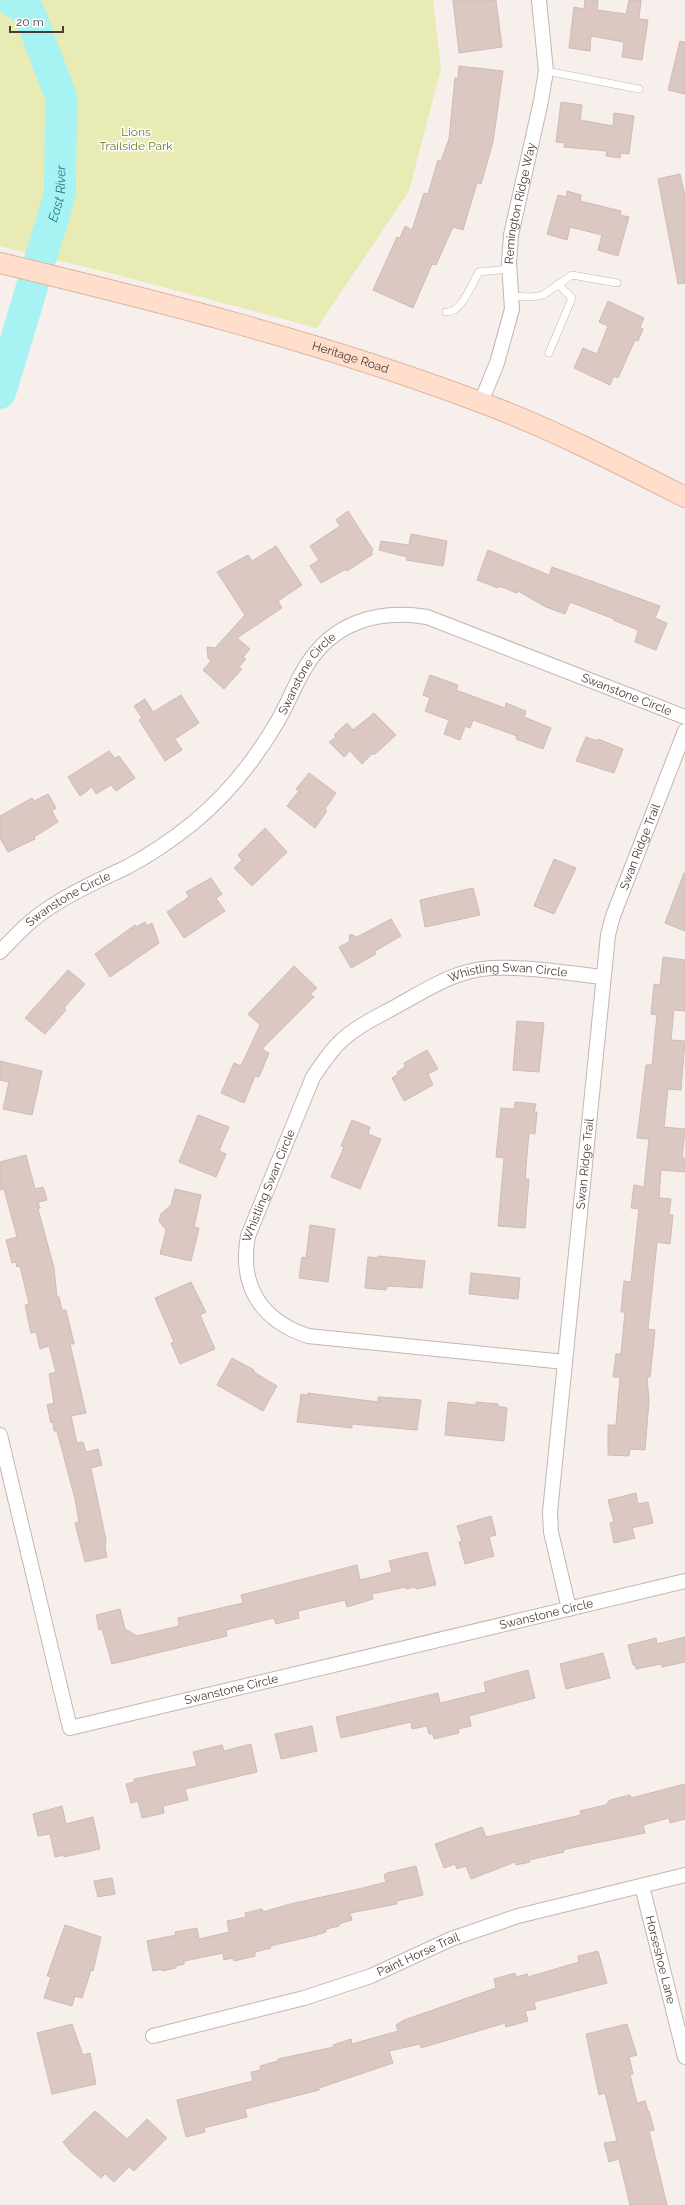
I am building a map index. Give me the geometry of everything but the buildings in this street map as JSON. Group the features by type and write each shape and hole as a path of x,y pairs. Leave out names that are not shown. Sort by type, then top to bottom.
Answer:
{"main road":[{"name":"Heritage Road","path":"0,263 84,283 360,359 481,402 608,458 685,497"}],"street":[{"name":"Remington Ridge Way","path":"481,402 507,331 512,309 509,269 511,235 541,101 546,71 539,0"},
{"name":"Swanstone Circle","path":"0,952 20,930 51,906 90,884 128,866 162,846 193,823 226,792 256,756 277,724 305,667 319,649 336,634 360,620 388,614 405,613 427,617 685,717"},
{"name":"Swan Ridge Trail","path":"569,1609 551,1532 550,1512 608,935 613,916 685,731"},
{"name":"Whistling Swan Circle","path":"565,1362 308,1336 293,1331 277,1321 256,1298 248,1281 245,1253 248,1236 314,1077 325,1058 341,1041 359,1027 447,979 468,971 490,968 513,968 603,977"},
{"name":"Swanstone Circle","path":"0,1435 70,1728 685,1581"},
{"name":"Paint Horse Trail","path":"153,2036 304,1998 371,1976 451,1939 518,1916 685,1875"},
{"name":"Horseshoe Lane","path":"642,1886 685,2057"}],"lane":[{"path":"546,71 639,89"},
{"path":"446,312 454,311 460,305 479,272 509,269"},
{"path":"512,296 538,296 548,292 572,275 617,283"},
{"path":"550,353 572,298 558,284"}],"green space":[{"name":"Lions Trailside Park","path":"0,0 433,0 441,69 409,191 317,328 114,274 0,246"}],"waterway":[{"name":"East River","path":"0,393 60,194 61,97 29,12 12,0"}]}
